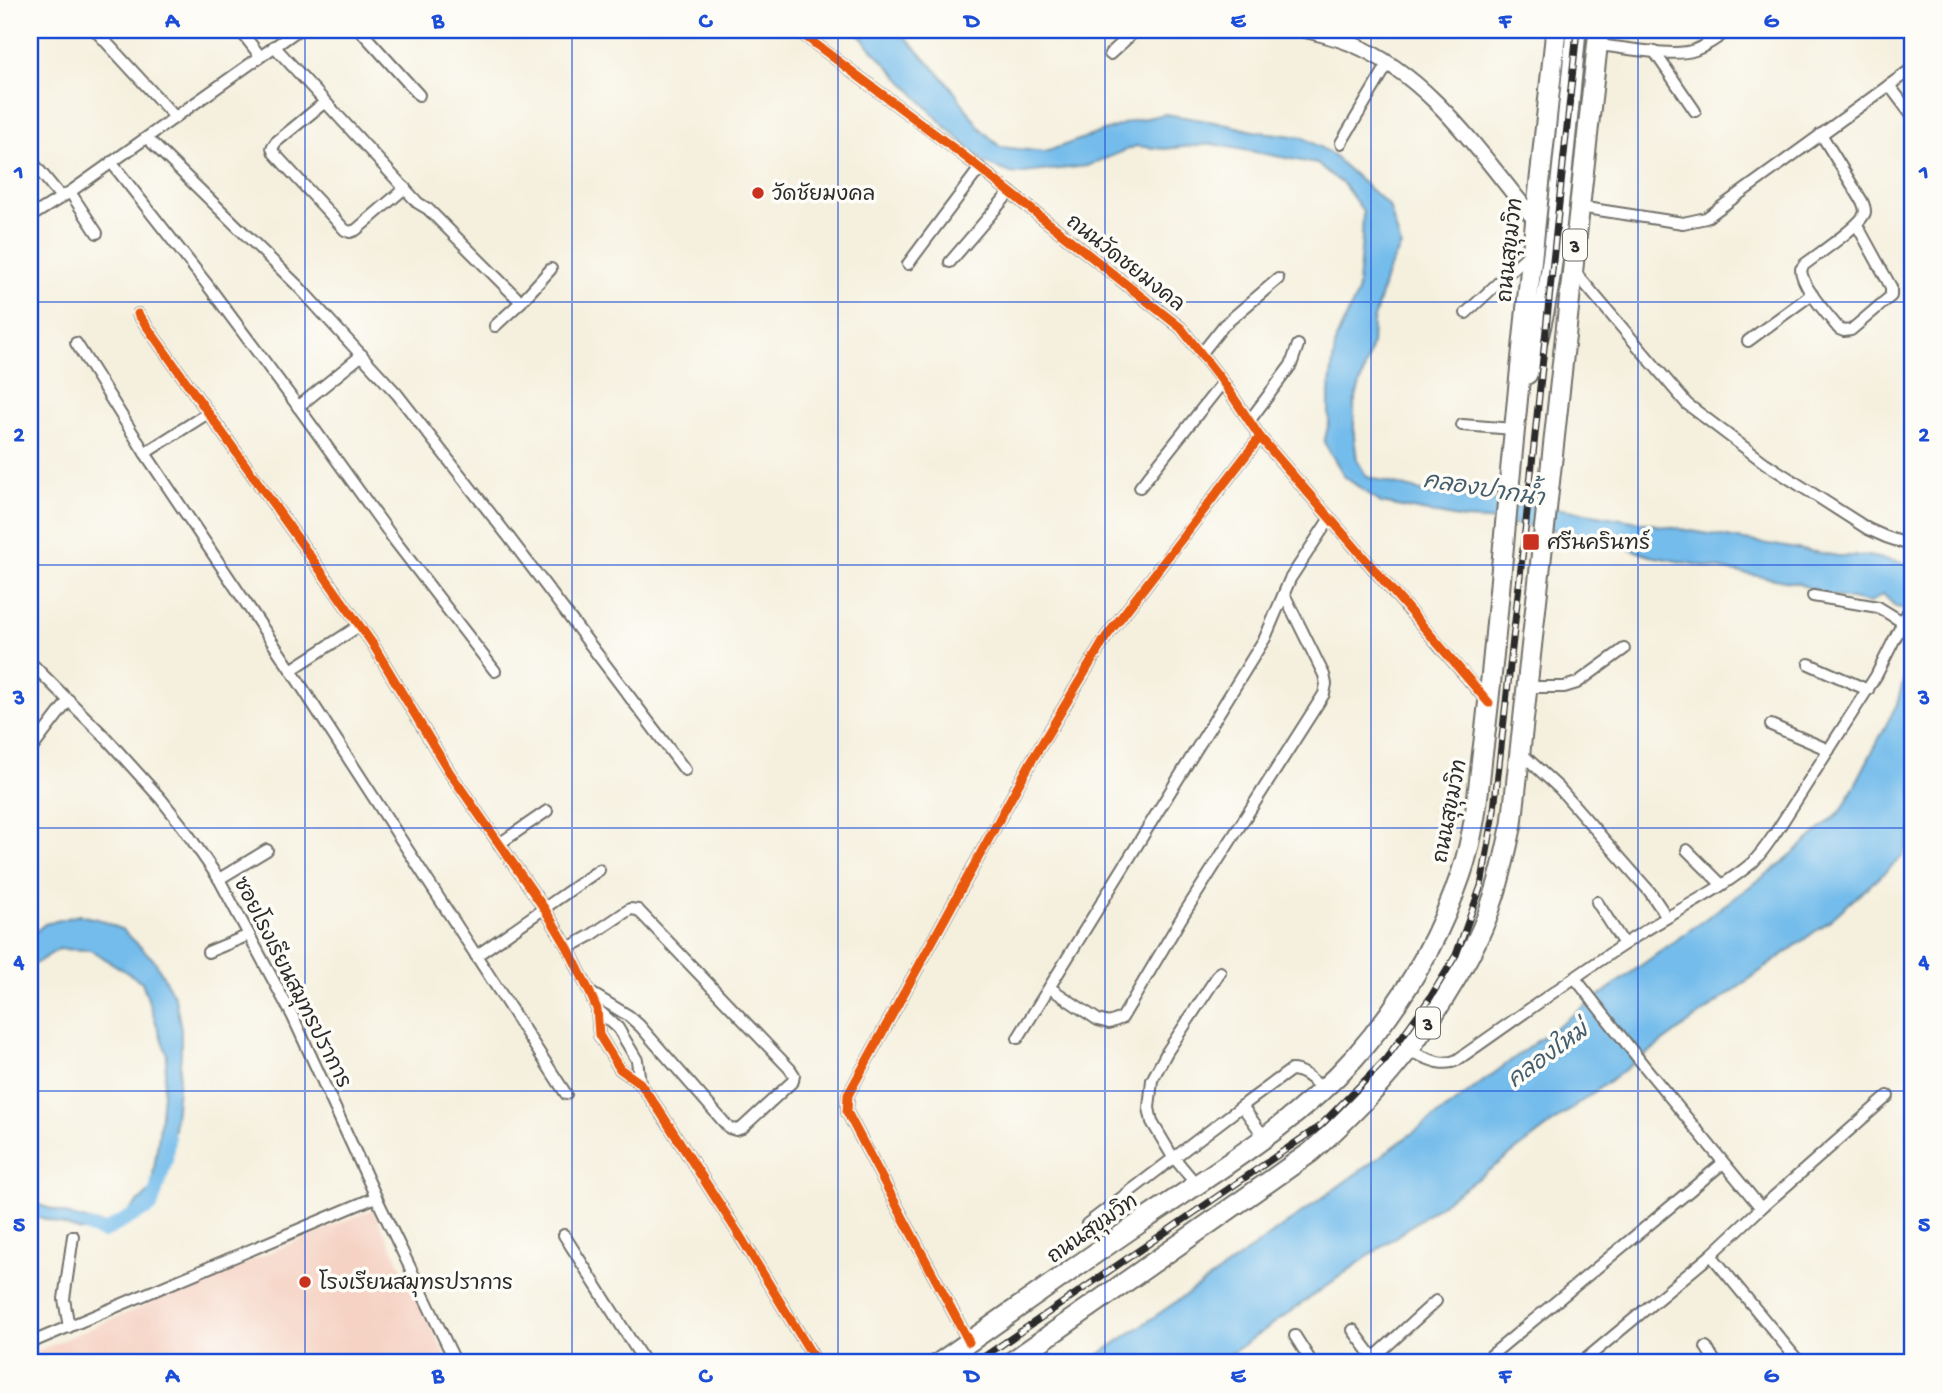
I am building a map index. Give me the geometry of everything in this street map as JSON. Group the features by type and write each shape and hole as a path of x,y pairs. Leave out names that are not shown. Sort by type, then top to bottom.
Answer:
{"highway":[{"name":"ถนนสุขุมวิท","path":"939,1363 1097,1251 1265,1138 1324,1090 1357,1055 1392,1009 1421,965 1444,918 1462,871 1475,820 1556,30"},
{"path":"1517,401 1546,308 1576,30"},
{"name":"3","path":"1010,1363 1311,1152 1348,1119 1409,1051 1438,1009 1470,954 1492,903 1512,824 1598,37"}],"street":[{"path":"95,30 175,117"},
{"path":"240,30 260,56"},
{"path":"30,217 147,138 298,30"},
{"path":"360,30 419,95"},
{"name":"ถนนวัดชยมงคล","path":"797,30 980,168 1181,328 1250,419 1260,437 1489,703"},
{"path":"1110,54 1136,30"},
{"path":"1306,30 1352,44 1388,64 1421,89 1443,111 1535,220"},
{"path":"1598,37 1654,51 1692,51 1711,43 1728,30"},
{"path":"275,46 418,203 428,209 521,302"},
{"path":"1654,51 1695,111"},
{"path":"1341,143 1388,64"},
{"path":"1579,207 1683,223 1706,218 1913,68"},
{"path":"1889,85 1913,117"},
{"path":"325,102 272,148 345,230 356,230 405,188"},
{"path":"1821,134 1865,209 1857,225 1801,269 1801,275 1839,330 1844,331 1851,330 1891,296 1891,287 1857,225"},
{"path":"147,138 298,285 397,394 685,769"},
{"path":"30,159 66,194 97,233"},
{"path":"111,162 206,283 395,541 495,671"},
{"path":"908,264 980,168"},
{"path":"950,262 1010,192"},
{"path":"1466,313 1532,252"},
{"path":"1572,268 1687,404 1765,463 1868,529 1913,546"},
{"path":"495,326 551,269"},
{"path":"1201,354 1224,325 1278,279"},
{"path":"1748,341 1812,294"},
{"path":"138,314 359,626 450,773 544,908 568,948 597,1009 599,1035 620,1069 640,1083 740,1236 817,1363"},
{"path":"76,343 145,453 291,670 566,1094"},
{"path":"1250,419 1291,365 1298,345"},
{"path":"298,407 362,355"},
{"path":"1140,486 1223,382"},
{"path":"145,453 208,414"},
{"path":"1462,425 1514,429"},
{"path":"969,1342 847,1112 848,1096 1032,760 1106,638 1260,437"},
{"path":"1018,1038 1265,638 1290,579 1330,518"},
{"path":"1050,988 1098,1020 1109,1023 1122,1018 1185,912 1324,694 1324,675 1284,594"},
{"path":"1813,596 1878,607 1905,620"},
{"path":"1409,1051 1441,1064 1457,1060 1624,944 1753,862 1868,690 1913,602"},
{"path":"291,670 359,626"},
{"path":"1527,687 1564,687 1577,683 1624,649"},
{"name":"ซอยโรงเรียนสมุทรปราการ","path":"30,662 107,738 161,799 219,879 293,1017 456,1363"},
{"path":"1809,664 1868,690"},
{"path":"30,751 69,700"},
{"path":"1771,725 1829,750"},
{"path":"1520,752 1559,788 1650,892 1666,916"},
{"path":"499,844 547,811"},
{"path":"219,879 267,850"},
{"path":"1687,850 1721,884"},
{"path":"476,956 599,870"},
{"path":"1597,902 1624,944"},
{"path":"568,948 630,909 638,910 790,1069 794,1075 793,1081 742,1128 729,1128 640,1026 629,1016 590,993"},
{"path":"208,952 249,935"},
{"path":"1196,1184 1174,1158 1152,1122 1149,1108 1152,1080 1167,1052 1220,972"},
{"path":"1575,978 1761,1209"},
{"path":"597,1009 618,1028 637,1060 640,1083"},
{"path":"1087,1224 1230,1113 1291,1070 1304,1074 1324,1090"},
{"path":"1581,1363 1711,1255 1888,1096"},
{"path":"1242,1106 1265,1138"},
{"path":"1482,1363 1723,1163"},
{"path":"30,1343 376,1197"},
{"path":"564,1235 645,1363"},
{"path":"69,1327 64,1299 73,1236"},
{"path":"1711,1255 1800,1363"},
{"path":"1353,1330 1371,1360 1436,1301"},
{"path":"1295,1336 1312,1363"},
{"path":"1706,1346 1716,1363"}],"shaded area":[{"name":"โรงเรียนสมุทรปราการ","path":"373,1209 449,1363 30,1363 30,1354"}],"water":[{"path":"854,30 899,30 951,87 980,128 1000,147 1045,152 1132,121 1166,114 1253,131 1302,137 1330,153 1389,206 1401,246 1387,273 1373,322 1372,345 1354,404 1357,460 1367,477 1429,493 1568,510 1838,556 1868,556 1913,565 1913,610 1896,607 1883,594 1870,603 1830,595 1796,583 1650,556 1574,533 1489,520 1463,519 1381,503 1345,477 1324,442 1329,423 1329,393 1336,339 1357,295 1362,239 1363,211 1344,185 1317,164 1213,144 1164,149 1136,146 1087,166 1014,174 986,164 944,125"},
{"name":"คลองใหม่","path":"1913,645 1913,827 1902,857 1828,922 1498,1164 1218,1363 1087,1363 1218,1273 1781,864 1842,810 1897,704"},
{"path":"79,915 101,920 123,930 155,961 175,998 181,1029 174,1129 157,1188 148,1208 103,1232 81,1231 30,1214 30,1202 105,1225 129,1211 151,1190 167,1054 142,982 91,950 59,949 30,967 30,936 45,924"}],"waterway":[{"path":"89,1227 103,1232 151,1206 166,1160 168,1137"}],"railway":[{"path":"975,1363 1320,1126 1385,1060 1430,998 1456,955 1481,886 1493,819 1577,30"}],"cycle path":[{"path":"797,30 968,159 1181,328 1223,382 1260,437 1489,703"},
{"path":"138,314 372,643 450,773 544,908 568,948 597,1009 599,1035 620,1069 640,1083 661,1113 817,1363"},
{"path":"969,1342 847,1112 848,1095 1032,760 1106,637 1260,437"}],"place":[{"name":"วัดชัยมงคล","path":"758,193"},
{"name":"ศรีนครินทร์","path":"1531,542"},
{"name":"โรงเรียนสมุทรปราการ","path":"305,1282"}],"water label":[{"name":"คลองปากน้ำ","path":"1484,488"}]}
